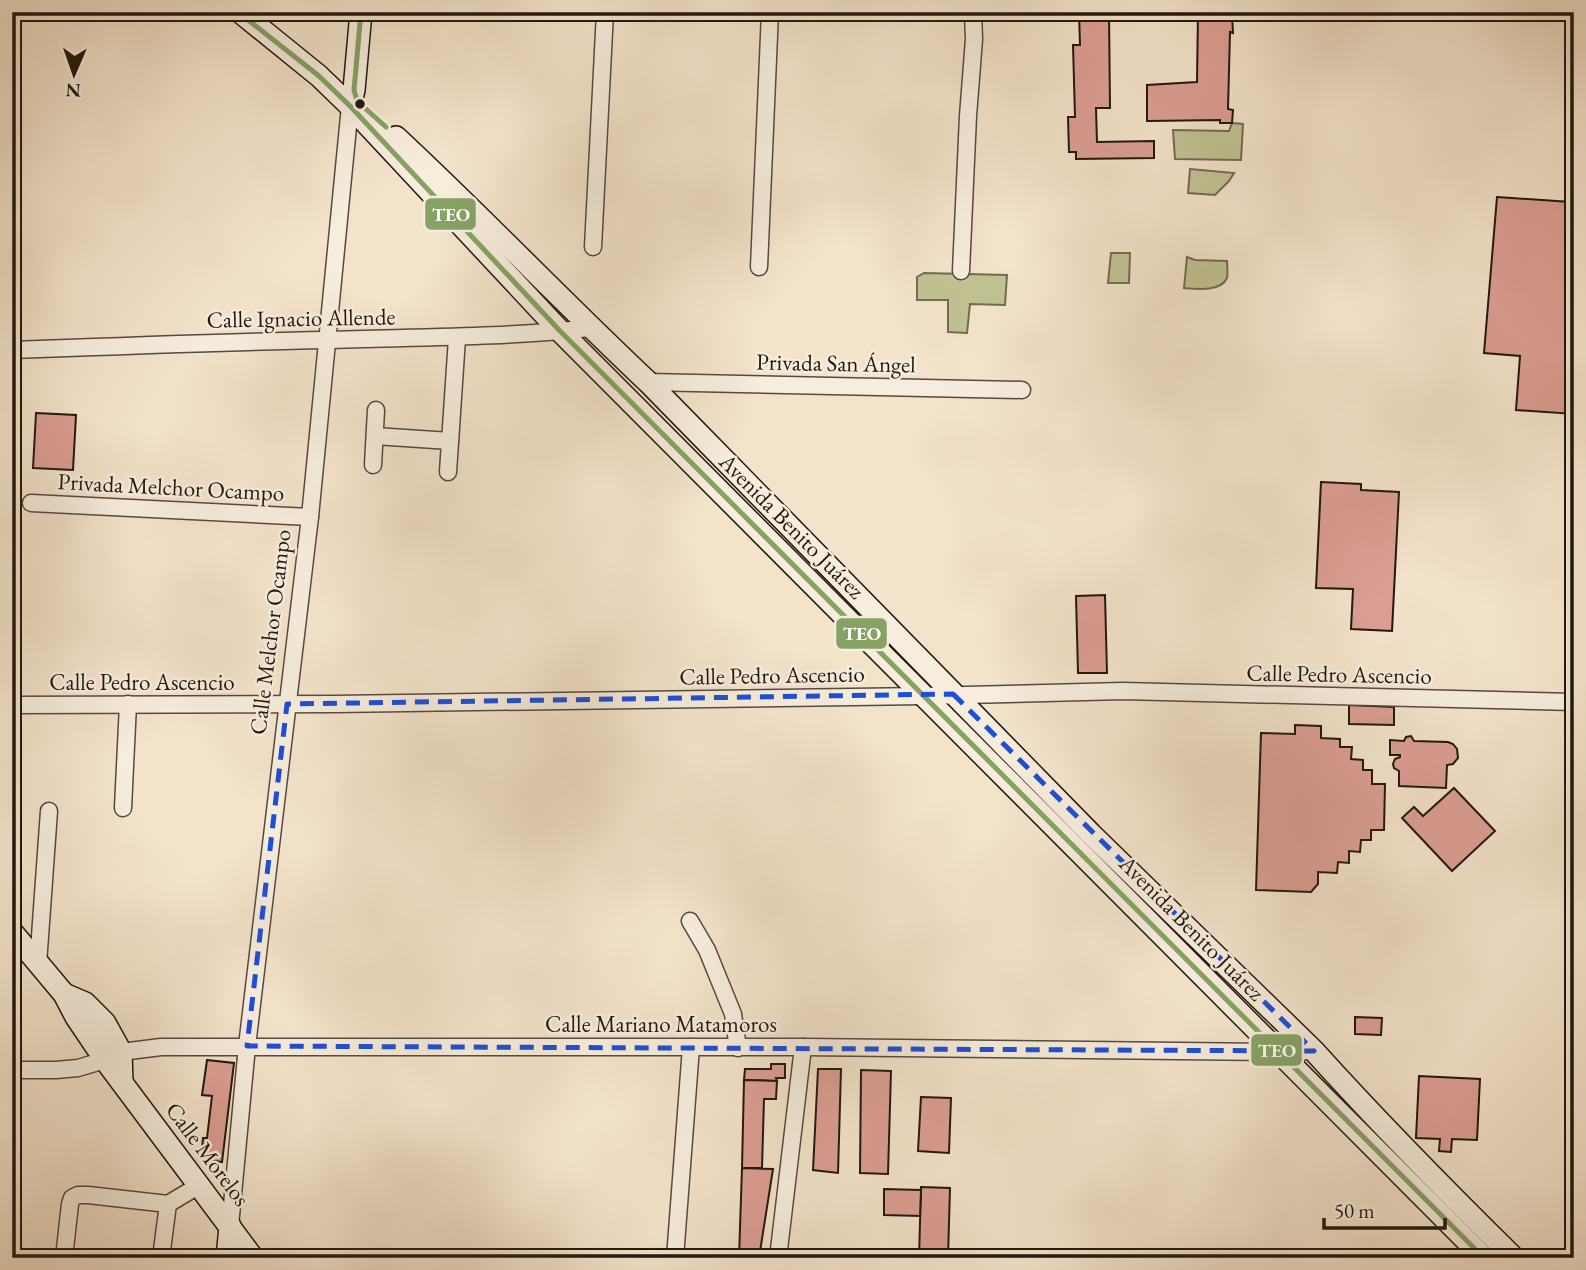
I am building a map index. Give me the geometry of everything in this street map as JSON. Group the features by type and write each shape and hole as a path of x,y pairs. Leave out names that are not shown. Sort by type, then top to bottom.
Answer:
{"main road":[{"name":"Calle Melchor Ocampo","path":"352,98 361,12"},
{"name":"Avenida Benito Juárez","path":"240,13 319,76 357,101 459,195 590,328 648,382 1091,834 1314,1051 1348,1090 1514,1258"},
{"name":"Avenida Benito Juárez","path":"352,98 560,331 1484,1258"},
{"name":"Calle Morelos","path":"12,932 64,994 85,1003 105,1023 121,1082 253,1258"},
{"name":"Calle Melchor Ocampo","path":"227,1258 230,1226"}],"street":[{"path":"593,247 605,12"},
{"path":"759,267 770,12"},
{"path":"961,271 974,39 973,12"},
{"name":"Calle Melchor Ocampo","path":"230,1226 247,1046 310,517 352,98"},
{"name":"Calle Ignacio Allende","path":"12,350 457,338 590,328"},
{"path":"448,471 457,338"},
{"name":"Privada San Ángel","path":"648,382 1022,390"},
{"path":"373,465 376,410"},
{"path":"375,436 450,441"},
{"name":"Privada Melchor Ocampo","path":"31,503 310,517"},
{"name":"Calle Pedro Ascencio","path":"12,705 924,696 1123,691 1574,702"},
{"path":"123,808 128,704"},
{"path":"38,964 49,811"},
{"path":"690,921 707,950 733,1014 738,1048"},
{"name":"Calle Mariano Matamoros","path":"12,1070 78,1068 113,1056 161,1046 1314,1051"},
{"path":"675,1258 691,1047"},
{"path":"778,1258 803,1047"},
{"path":"64,1258 72,1198 88,1195 167,1204 198,1186"},
{"path":"161,1258 167,1204"}],"highlighted area":[{"path":"953,694 1314,1051 247,1046 287,704"}],"green space":[{"path":"1232,123 1243,124 1241,160 1175,159 1173,130 1229,131"},
{"path":"1190,169 1234,173 1215,195 1188,193"},
{"path":"1111,253 1130,253 1129,283 1108,283"},
{"path":"1187,257 1195,260 1227,261 1227,278 1214,288 1184,288"},
{"path":"924,273 1007,275 1005,305 970,304 967,333 948,332 948,300 917,300 917,277"}],"building":[{"path":"1079,12 1109,12 1110,108 1096,108 1097,142 1154,141 1154,158 1076,159 1076,152 1069,152 1068,117 1075,117 1073,45 1080,45"},
{"path":"1228,12 1232,15 1233,33 1230,32 1228,109 1233,110 1232,123 1220,123 1220,120 1147,121 1147,85 1197,82 1198,13"},
{"path":"1497,197 1570,202 1568,233 1574,233 1574,414 1516,410 1520,356 1484,353"},
{"path":"36,413 76,415 73,470 33,468"},
{"path":"1321,482 1361,484 1361,490 1399,492 1392,631 1351,629 1353,589 1316,588"},
{"path":"1105,595 1107,673 1078,673 1076,596"},
{"path":"1349,705 1394,707 1394,725 1349,724"},
{"path":"1295,725 1321,726 1321,738 1340,739 1340,747 1352,747 1351,759 1363,760 1363,770 1372,770 1372,784 1385,784 1384,830 1371,830 1371,840 1361,840 1360,852 1349,851 1349,863 1338,862 1337,873 1318,872 1318,884 1311,892 1256,890 1261,733 1295,734"},
{"path":"1411,736 1414,741 1448,742 1457,749 1458,758 1453,764 1447,765 1446,788 1399,786 1399,771 1393,764 1400,755 1390,755 1390,740 1404,741"},
{"path":"1454,788 1495,831 1452,871 1402,818 1414,807 1423,816"},
{"path":"1355,1017 1382,1018 1381,1035 1355,1034"},
{"path":"207,1060 234,1063 222,1162 201,1159 203,1138 207,1138 212,1096 202,1095"},
{"path":"771,1064 785,1064 785,1078 776,1078 777,1081 744,1080 745,1069 771,1069"},
{"path":"818,1069 841,1069 838,1173 813,1170"},
{"path":"861,1070 891,1071 888,1174 860,1173"},
{"path":"1419,1076 1480,1079 1477,1140 1452,1139 1451,1152 1439,1151 1440,1139 1416,1138"},
{"path":"744,1080 777,1081 776,1099 764,1099 762,1168 742,1168"},
{"path":"921,1097 951,1098 949,1153 918,1151"},
{"path":"742,1168 773,1169 759,1258 739,1258"},
{"path":"921,1187 950,1188 948,1258 919,1258"},
{"path":"884,1189 921,1190 920,1216 884,1215"}],"transit line":[{"name":"TEO","path":"238,12 319,76 350,106 560,331 1484,1258"},
{"name":"TEO","path":"361,12 354,90 357,101 386,127"}]}
